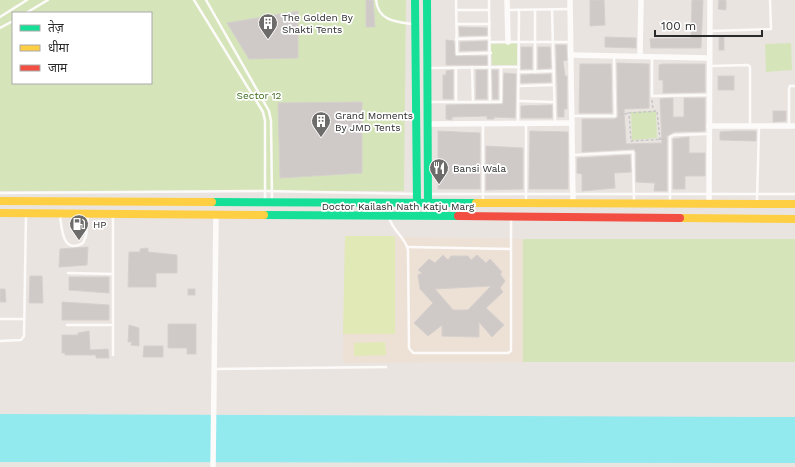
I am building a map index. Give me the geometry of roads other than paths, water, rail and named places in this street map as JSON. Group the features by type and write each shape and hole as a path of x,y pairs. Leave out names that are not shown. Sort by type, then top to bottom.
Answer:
{"main road":[{"path":"415,0 417,203"},
{"path":"427,0 428,203"},
{"name":"Doctor Kailash Nath Katju Marg","path":"0,201 484,203 526,199 572,203 795,204"},
{"path":"300,202 300,216"},
{"path":"607,203 607,218"},
{"name":"Doctor Kailash Nath Katju Marg","path":"0,213 795,219"}],"street":[{"path":"507,0 508,42"},
{"path":"570,0 572,203"},
{"path":"640,0 640,56"},
{"path":"708,204 710,0"},
{"path":"571,55 709,58"},
{"path":"428,124 572,123"},
{"path":"709,126 792,126"},
{"path":"213,467 216,214"}],"lane":[{"path":"0,17 27,0"},
{"path":"28,12 48,0"},
{"path":"194,0 263,112 265,122 265,191 268,202"},
{"path":"206,0 269,111 271,121 272,191 268,202"},
{"path":"376,0 377,6 383,16 390,20 416,24"},
{"path":"456,0 457,54 491,53"},
{"path":"489,0 491,53 490,102"},
{"path":"710,31 771,29 770,0"},
{"path":"507,10 570,9"},
{"path":"456,10 489,10"},
{"path":"518,124 519,10"},
{"path":"535,10 535,72"},
{"path":"552,10 555,123"},
{"path":"0,28 12,22"},
{"path":"456,24 490,24"},
{"path":"456,39 490,38"},
{"path":"490,42 571,42"},
{"path":"572,116 615,116 614,56"},
{"path":"652,57 652,96 709,95"},
{"path":"709,66 748,65 750,67 750,126"},
{"path":"428,102 502,101 501,67"},
{"path":"428,68 519,67"},
{"path":"456,68 456,102"},
{"path":"472,68 473,102"},
{"path":"519,72 554,71"},
{"path":"519,86 554,85"},
{"path":"792,126 789,89 790,86 795,86"},
{"path":"519,101 554,102"},
{"path":"483,124 484,203"},
{"path":"526,124 526,199"},
{"path":"757,204 759,126"},
{"path":"670,204 670,137 673,135 709,134"},
{"path":"572,155 633,152 634,203"},
{"path":"0,193 272,191 417,194"},
{"path":"428,194 483,194 526,199 572,194 795,194"},
{"path":"0,341 23,338 26,213"},
{"path":"60,213 64,240 68,244 76,245 83,243 86,236 88,214"},
{"path":"113,214 113,355"},
{"path":"389,216 391,224 402,236 407,247 409,348 413,353 508,353 512,351 510,217"},
{"path":"407,247 511,249"},
{"path":"68,273 113,274"},
{"path":"0,319 24,319"},
{"path":"67,325 113,325"},
{"path":"214,369 386,367"}],"water":[{"path":"0,414 795,417 795,463 0,462"}],"place":[{"name":"The Golden By Shakti Tents","path":"268,40"},
{"name":"Grand Moments By JMD Tents","path":"321,138"},
{"name":"Bansi Wala","path":"439,185"},
{"name":"HP","path":"79,241"}],"park label":[{"name":"Sector 12","path":"259,95"}]}
